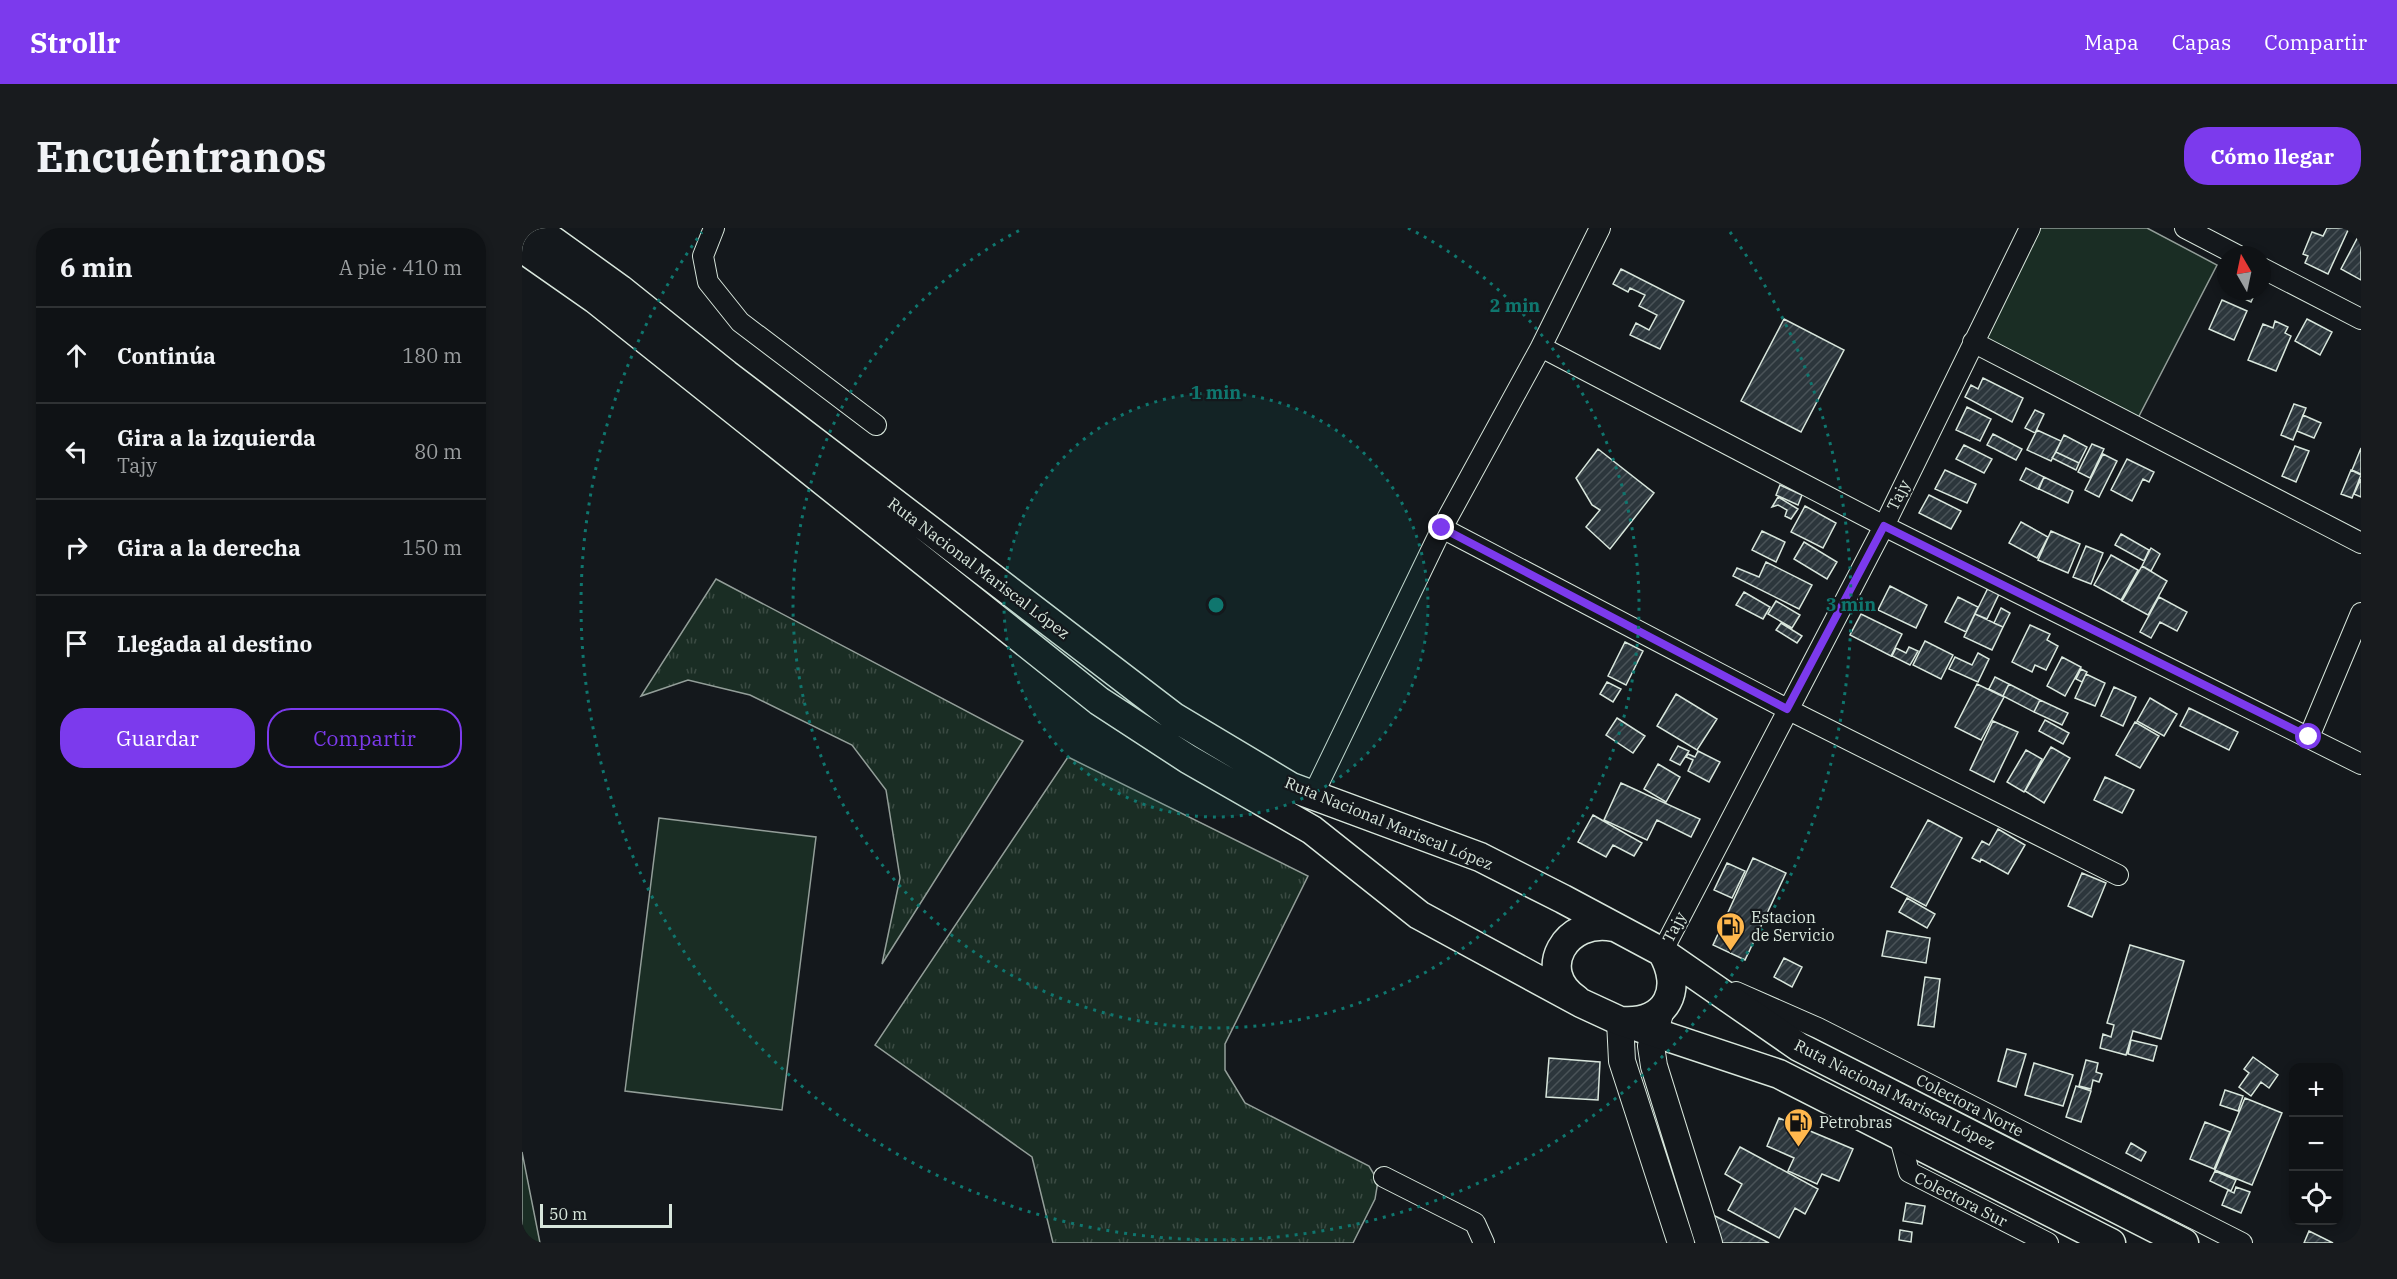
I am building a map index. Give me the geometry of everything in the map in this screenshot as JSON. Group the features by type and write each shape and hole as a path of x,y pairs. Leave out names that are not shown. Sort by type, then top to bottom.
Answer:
{"highway":[{"name":"Ruta Nacional Mariscal López","path":"535,228 620,289 726,375 1174,717 1291,787 1480,856 1662,952 1799,1047 2184,1243"},
{"name":"Ruta Nacional Mariscal López","path":"522,248 595,298 1099,701 1188,759 1312,830 1419,915 1581,1003 1620,1021"},
{"path":"1581,1003 1568,994 1560,980 1557,965 1561,949 1570,936 1583,928 1599,924 1614,927"},
{"path":"1620,1021 1638,1022 1654,1015 1658,1020 1673,985 1671,967 1662,952"},
{"name":"Ruta Nacional Mariscal López","path":"1658,1020 1779,1074 2111,1243"}],"main road":[{"path":"1658,1020 1651,1046 1654,1066 1709,1243"},
{"path":"1620,1021 1622,1061 1681,1243"}],"street":[{"path":"714,228 703,256 708,282 740,322 876,425"},
{"path":"1313,795 1442,528 1541,348 1600,228"},
{"name":"Tajy","path":"1662,952 1884,526 2030,228"},
{"path":"2186,228 2220,246"},
{"path":"2271,273 2361,319"},
{"path":"1973,342 2361,543"},
{"path":"1541,348 1884,526 2361,764"},
{"path":"1442,528 1787,709 2118,875"},
{"path":"2309,737 2361,613"},
{"name":"Colectora Norte","path":"1695,974 1818,1028 2242,1243"},
{"name":"Colectora Sur","path":"1899,1135 1909,1172 2048,1243"},
{"path":"1384,1177 1476,1223 1484,1243"}],"green space":[{"path":"2036,228 2147,228 2217,265 2138,418 1979,338"},
{"path":"716,579 1023,741 882,964 900,878 886,790 852,745 750,695 688,680 641,696"},
{"path":"1068,757 1308,876 1225,1044 1225,1070 1245,1103 1369,1166 1378,1181 1375,1199 1353,1243 1053,1243 1032,1157 875,1045"},
{"path":"659,818 816,837 782,1110 625,1091"},
{"path":"522,1152 540,1243 522,1243"}],"building":[{"path":"2327,228 2349,228 2328,274 2305,263 2308,256 2303,254 2312,232 2323,236"},
{"path":"2361,231 2361,280 2341,269"},
{"path":"1621,269 1684,301 1660,349 1630,335 1636,323 1649,330 1657,315 1639,306 1645,295 1630,288 1628,292 1613,284"},
{"path":"2222,300 2247,311 2234,340 2209,329"},
{"path":"1784,319 1844,350 1801,432 1741,401"},
{"path":"2307,319 2332,332 2320,355 2295,341"},
{"path":"2275,321 2288,327 2285,333 2291,336 2276,371 2248,360 2263,324 2273,328"},
{"path":"1983,378 2023,398 2012,422 1965,397 1971,385 1978,389"},
{"path":"2294,404 2306,408 2293,440 2281,435"},
{"path":"1967,407 1991,419 1980,441 1956,430"},
{"path":"2035,410 2044,414 2035,433 2025,428"},
{"path":"2303,415 2321,423 2314,438 2297,431"},
{"path":"2037,430 2061,441 2051,461 2027,450"},
{"path":"1993,434 2022,449 2016,460 1987,445"},
{"path":"2064,435 2087,447 2079,463 2056,452"},
{"path":"2092,444 2104,449 2090,478 2078,472"},
{"path":"1964,445 1992,459 1984,473 1956,459"},
{"path":"2295,446 2309,451 2296,482 2282,476"},
{"path":"2361,448 2361,474 2352,470"},
{"path":"1598,449 1654,493 1610,549 1586,527 1600,510 1592,505 1576,478"},
{"path":"2056,452 2079,463 2076,470 2052,458"},
{"path":"2103,454 2117,461 2099,497 2085,490"},
{"path":"2127,459 2154,472 2149,482 2143,479 2132,501 2111,490"},
{"path":"2026,468 2044,477 2038,489 2020,480"},
{"path":"1945,470 1976,484 1967,503 1935,489"},
{"path":"2351,470 2361,475 2352,498 2341,494"},
{"path":"2044,477 2073,491 2068,503 2039,489"},
{"path":"2361,479 2361,497 2354,494"},
{"path":"1780,485 1802,495 1798,505 1776,495"},
{"path":"1929,495 1961,511 1951,529 1919,513"},
{"path":"1778,497 1798,509 1791,519 1785,516 1787,510 1778,505 1772,507"},
{"path":"1805,506 1836,523 1823,548 1791,532"},
{"path":"2021,522 2048,537 2037,558 2009,543"},
{"path":"1762,531 1785,542 1776,562 1752,550"},
{"path":"2051,531 2080,544 2068,573 2038,560"},
{"path":"2121,534 2149,550 2144,561 2115,545"},
{"path":"1804,542 1837,562 1827,579 1794,559"},
{"path":"2086,546 2103,553 2091,584 2073,577"},
{"path":"2151,548 2160,554 2151,571 2142,566"},
{"path":"2111,555 2138,570 2121,600 2094,585"},
{"path":"1766,562 1812,585 1799,609 1733,576 1737,568 1759,577"},
{"path":"2142,566 2167,581 2148,615 2122,601"},
{"path":"1990,584 2001,590 1987,619 1975,614"},
{"path":"1890,586 1927,605 1916,628 1878,610"},
{"path":"1744,592 1770,607 1763,619 1736,605"},
{"path":"1958,597 1978,607 1966,632 1945,622"},
{"path":"2159,597 2187,612 2177,631 2160,622 2151,638 2140,632"},
{"path":"1776,601 1800,615 1792,628 1768,614"},
{"path":"2001,608 2010,613 2003,627 1994,623"},
{"path":"1861,614 1902,634 1891,656 1850,635"},
{"path":"1975,614 2003,627 1992,650 1964,637"},
{"path":"1781,623 1802,636 1797,643 1776,630"},
{"path":"2030,625 2050,634 2047,640 2058,646 2046,670 2035,665 2032,672 2012,662"},
{"path":"1925,641 1953,655 1941,679 1913,665"},
{"path":"1625,642 1643,651 1626,685 1608,676"},
{"path":"1909,647 1918,651 1910,665 1892,656 1896,648 1906,653"},
{"path":"1978,653 1989,659 1978,682 1949,669 1955,657 1972,665"},
{"path":"2062,657 2081,667 2065,696 2047,686"},
{"path":"2081,669 2087,672 2082,682 2076,679"},
{"path":"2086,674 2105,683 2095,706 2075,698"},
{"path":"1995,677 2009,684 2003,696 1989,689"},
{"path":"1607,682 1621,689 1613,702 1600,694"},
{"path":"1977,684 2004,697 1981,740 1955,727"},
{"path":"2009,684 2040,700 2034,712 2003,696"},
{"path":"2114,687 2136,697 2123,726 2101,716"},
{"path":"1676,694 1717,719 1697,750 1657,726"},
{"path":"2150,698 2177,714 2164,736 2137,721"},
{"path":"2040,700 2068,713 2062,725 2034,712"},
{"path":"2189,708 2238,732 2229,750 2180,726"},
{"path":"1617,718 1645,736 1633,753 1606,735"},
{"path":"2045,720 2069,733 2063,744 2039,731"},
{"path":"1993,721 2018,732 1994,782 1970,770"},
{"path":"2135,722 2159,736 2140,768 2116,755"},
{"path":"1678,746 1689,751 1680,765 1670,760"},
{"path":"2051,747 2070,758 2044,803 2025,791"},
{"path":"2026,750 2042,759 2024,792 2007,782"},
{"path":"1698,751 1720,762 1709,782 1688,771 1693,760 1686,757 1688,754 1695,757"},
{"path":"1658,764 1680,777 1666,802 1644,789"},
{"path":"2105,777 2134,790 2122,813 2094,800"},
{"path":"1621,783 1700,819 1691,837 1657,820 1647,840 1604,820"},
{"path":"1593,815 1642,843 1634,856 1613,845 1606,857 1578,842"},
{"path":"1928,820 1962,838 1926,906 1891,887"},
{"path":"1998,829 2025,845 2008,874 1981,859 1980,862 1972,858 1982,841 1989,845"},
{"path":"1753,858 1786,873 1745,960 1713,945"},
{"path":"1727,863 1745,871 1732,898 1714,890"},
{"path":"2082,873 2106,883 2092,917 2068,906"},
{"path":"1907,898 1935,914 1927,928 1899,912"},
{"path":"1887,931 1930,938 1926,963 1882,956"},
{"path":"2130,945 2184,961 2161,1039 2133,1031 2126,1055 2100,1048 2103,1034 2111,1037 2114,1025 2107,1023"},
{"path":"1784,958 1802,967 1792,987 1774,977"},
{"path":"1925,977 1940,979 1934,1027 1918,1025"},
{"path":"2131,1040 2157,1046 2153,1061 2128,1054"},
{"path":"2007,1049 2026,1054 2016,1087 1998,1081"},
{"path":"2253,1057 2278,1075 2269,1088 2261,1082 2251,1096 2239,1087 2249,1073 2244,1069"},
{"path":"1549,1058 1600,1062 1598,1100 1546,1097"},
{"path":"2086,1060 2098,1063 2096,1072 2102,1074 2099,1082 2093,1080 2091,1089 2079,1086"},
{"path":"2034,1063 2073,1075 2063,1106 2025,1095"},
{"path":"2076,1086 2091,1091 2081,1122 2066,1117"},
{"path":"2225,1090 2243,1096 2238,1111 2220,1105"},
{"path":"2245,1098 2282,1113 2252,1185 2215,1170"},
{"path":"1779,1118 1853,1149 1839,1181 1822,1174 1817,1184 1788,1171 1794,1158 1767,1146"},
{"path":"2205,1122 2230,1132 2214,1169 2190,1159"},
{"path":"2131,1143 2146,1152 2141,1161 2126,1153"},
{"path":"1740,1147 1818,1189 1805,1214 1795,1208 1779,1238 1728,1210 1742,1184 1725,1174"},
{"path":"2215,1171 2236,1180 2231,1191 2210,1181"},
{"path":"2236,1187 2250,1192 2241,1213 2222,1205 2228,1190 2234,1193"},
{"path":"1906,1203 1925,1206 1922,1224 1903,1221"},
{"path":"1711,1214 1769,1243 1715,1243"},
{"path":"1900,1230 1912,1232 1911,1242 1899,1240"},
{"path":"2309,1231 2333,1243 2304,1243"}],"place":[{"name":"Estacion de Servicio","path":"1730,952"},
{"name":"Petrobras","path":"1798,1148"}],"route":[{"path":"1442,528 1787,709 1884,526 2309,737"}]}
